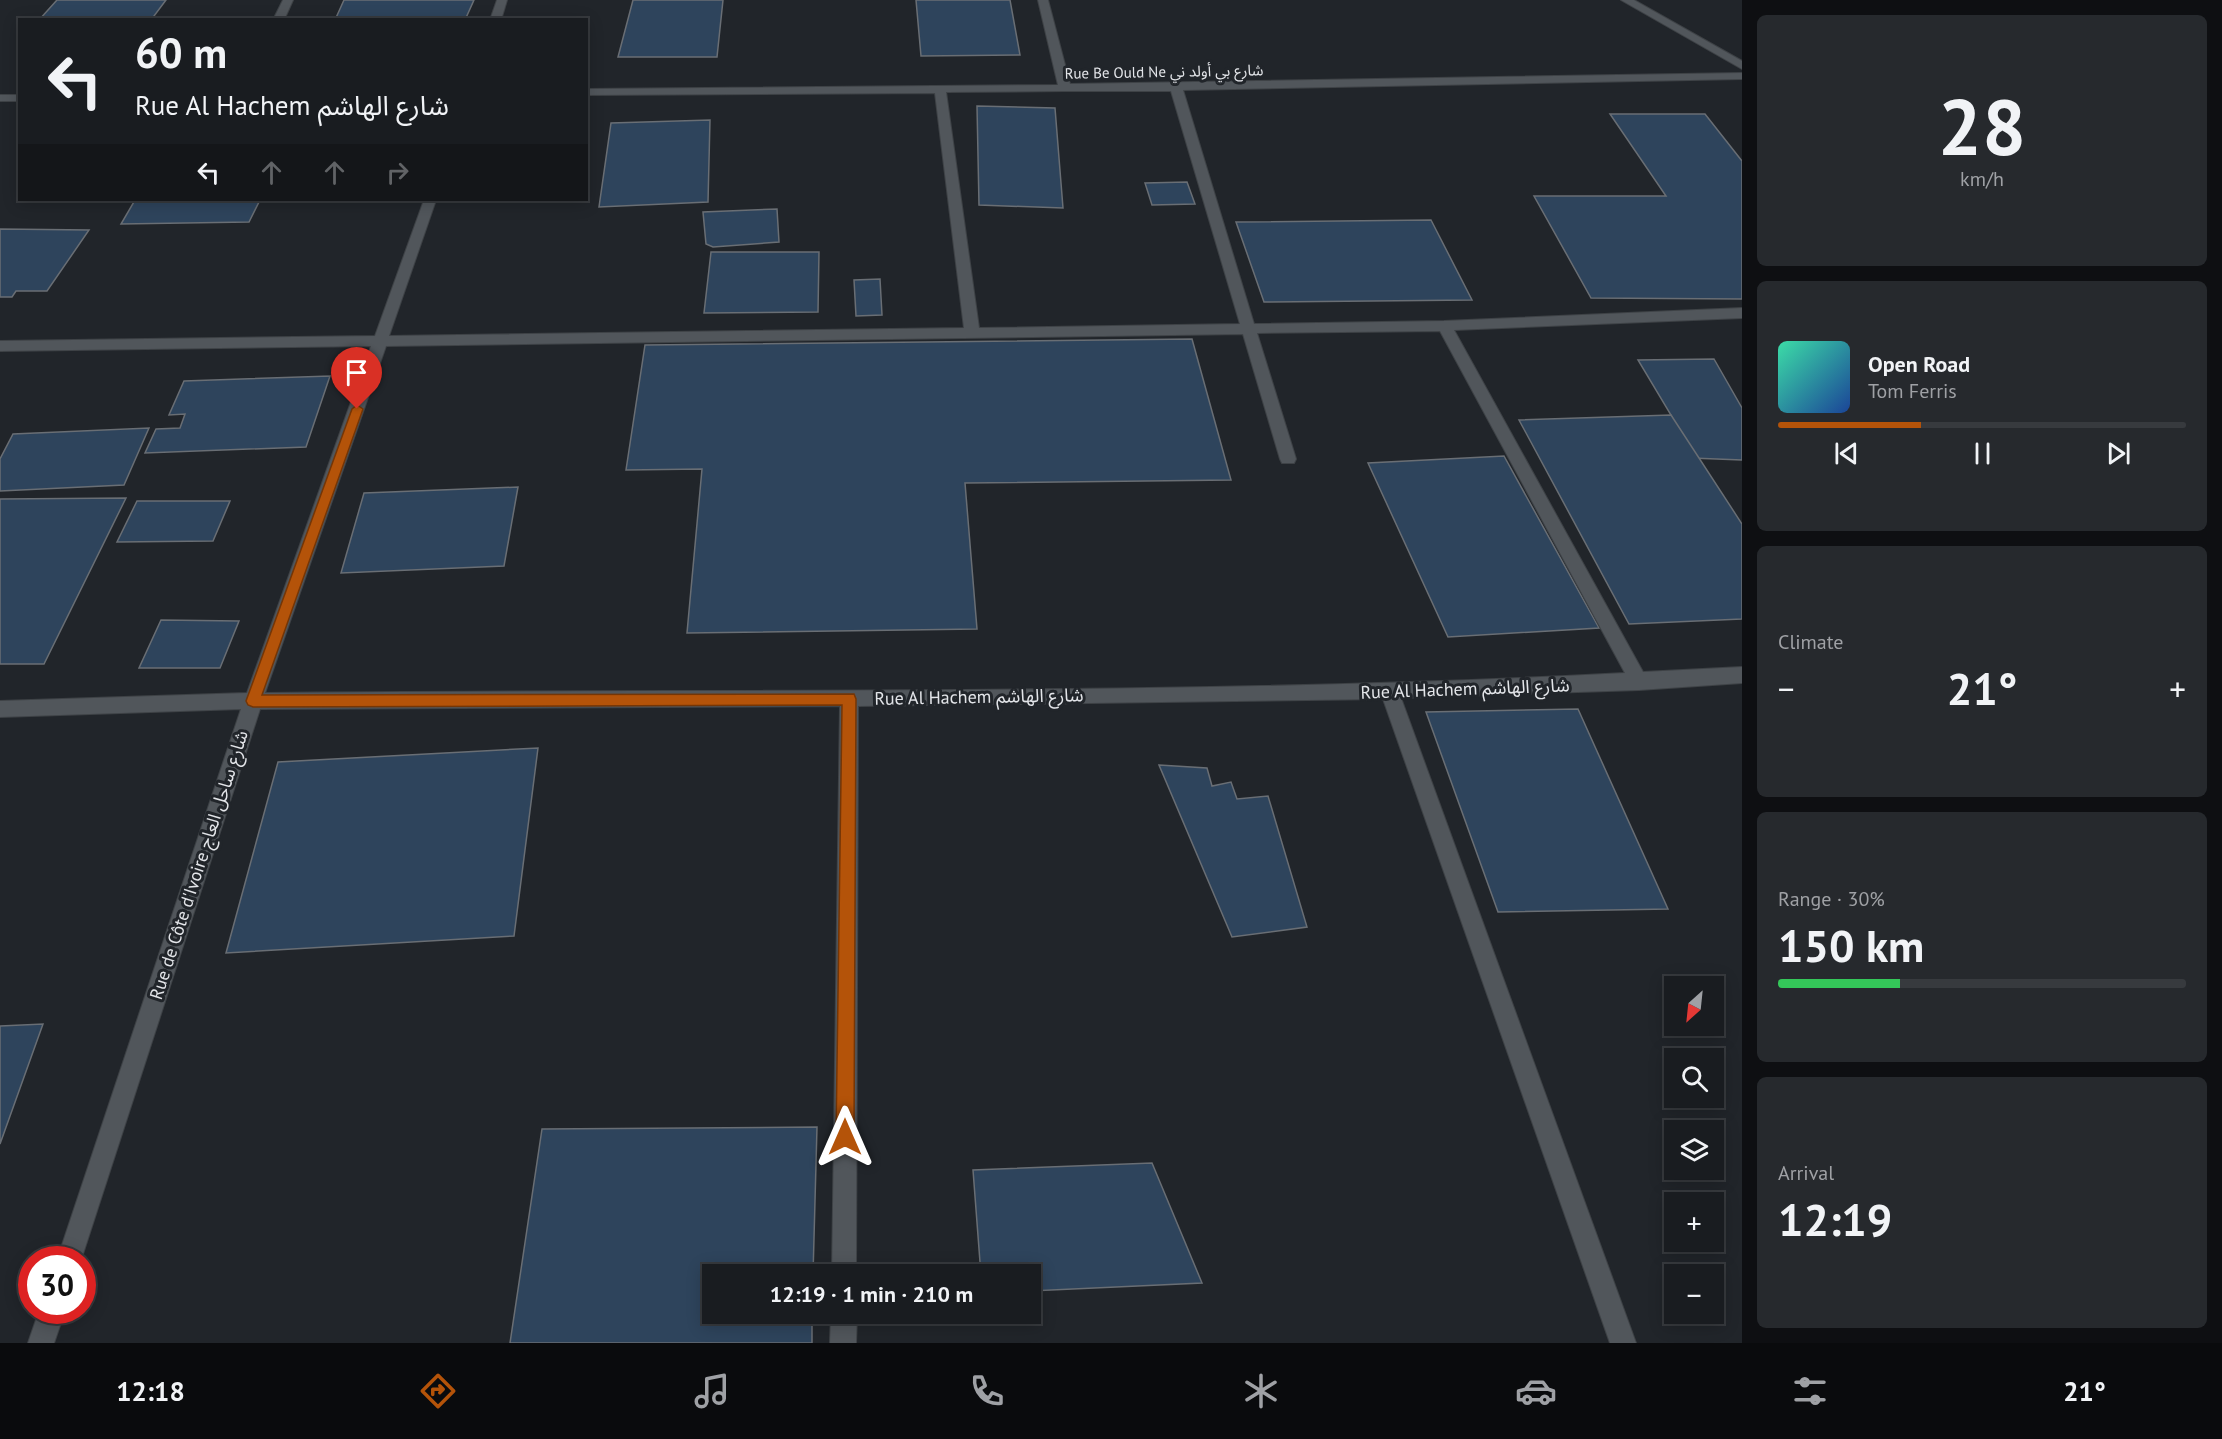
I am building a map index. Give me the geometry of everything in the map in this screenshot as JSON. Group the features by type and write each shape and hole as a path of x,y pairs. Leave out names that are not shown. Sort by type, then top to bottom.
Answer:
{"street":[{"path":"279,18 288,0"},
{"path":"496,18 502,0"},
{"path":"1043,0 1065,88"},
{"path":"1626,0 1742,66"},
{"name":"Rue Be Ould Ne شارع بي أولد ني","path":"588,92 1176,87 1742,76"},
{"path":"1176,87 1287,459"},
{"path":"940,89 972,332"},
{"path":"0,98 18,98"},
{"name":"Rue de Côte d'Ivoire شارع ساحل العاج","path":"74,1246 253,701 430,201"},
{"path":"0,346 1444,326 1742,314"},
{"path":"1444,326 1639,682"},
{"name":"Rue Al Hachem شارع الهاشم","path":"0,709 253,701 849,699 1390,692 1639,682 1742,675"},
{"path":"1390,692 1623,1343"},
{"path":"844,1264 849,699"},
{"path":"41,1343 48,1324"},
{"path":"843,1324 843,1343"}],"building":[{"path":"57,0 166,0 152,18 41,18"},
{"path":"344,0 474,0 466,18 336,18"},
{"path":"633,0 723,0 717,57 618,57"},
{"path":"916,0 1010,0 1020,55 921,56"},
{"path":"977,106 1055,108 1063,208 979,205"},
{"path":"1610,114 1705,114 1742,161 1742,299 1591,298 1534,196 1666,196"},
{"path":"710,120 708,202 599,207 611,123"},
{"path":"1187,182 1195,204 1152,205 1145,183"},
{"path":"134,201 260,201 249,222 121,224"},
{"path":"777,209 779,242 713,247 706,244 703,212"},
{"path":"1431,220 1472,300 1264,302 1236,222"},
{"path":"0,229 89,230 47,291 16,291 12,297 0,297"},
{"path":"711,252 819,252 818,312 704,313"},
{"path":"880,279 882,315 856,316 854,280"},
{"path":"1192,339 1231,480 965,483 977,629 687,633 702,469 626,470 645,345"},
{"path":"1714,359 1742,408 1742,460 1691,458 1671,415 1638,360"},
{"path":"330,376 306,447 145,453 156,429 180,428 185,414 169,415 184,381"},
{"path":"1671,415 1742,524 1742,619 1629,624 1519,420"},
{"path":"149,428 124,485 0,491 0,459 13,434"},
{"path":"1504,456 1599,628 1448,637 1368,463"},
{"path":"518,487 504,566 341,573 364,493"},
{"path":"126,498 44,664 0,664 0,499"},
{"path":"137,501 230,501 213,541 117,542"},
{"path":"161,620 239,621 220,668 139,668"},
{"path":"1578,709 1668,909 1498,912 1426,712"},
{"path":"538,748 514,936 226,953 278,762"},
{"path":"1159,765 1207,768 1212,786 1231,782 1237,799 1268,796 1307,927 1232,937"},
{"path":"43,1024 0,1144 0,1026"},
{"path":"817,1127 813,1264 702,1264 702,1324 812,1324 812,1343 510,1343 542,1129"},
{"path":"1152,1163 1202,1283 1041,1290 1041,1264 980,1264 973,1170"}],"route":[{"path":"357,409 253,701 849,699 845,1137"}]}
